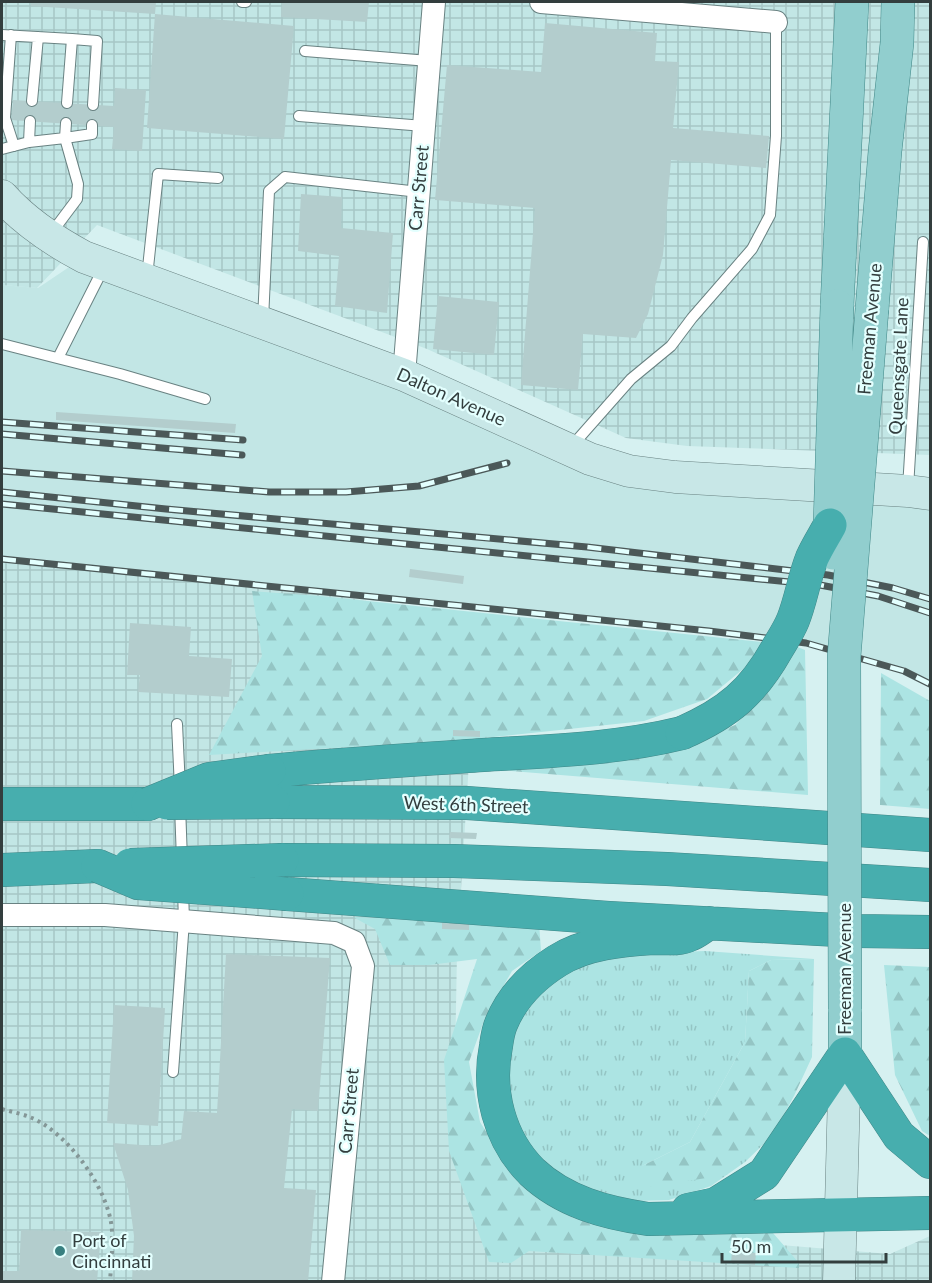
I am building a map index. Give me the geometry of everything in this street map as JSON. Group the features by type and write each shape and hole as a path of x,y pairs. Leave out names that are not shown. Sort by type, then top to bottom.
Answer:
{"highway":[{"path":"271,787 355,763 608,747 682,733 708,722 748,690 766,669 792,623 812,559 830,525"},
{"name":"West 6th Street","path":"2,804 148,804 271,787 930,835"},
{"path":"2,870 282,860 454,861 667,869 930,885"},
{"path":"98,866 138,883 609,918 856,931 930,932"},
{"path":"709,923 688,936 627,940 590,947 559,959 533,978 512,1002 500,1026 494,1053 492,1080 497,1113 511,1145 532,1172 562,1193 586,1205 616,1215 648,1220 930,1213"},
{"path":"856,931 897,950 930,953"},
{"path":"648,1220 716,1204 764,1174 845,1054 899,1136 930,1162"}],"main road":[{"name":"Freeman Avenue","path":"844,657 830,525 837,306 852,2"},
{"name":"Freeman Avenue","path":"839,1281 845,1054 844,657 885,151 897,43 898,2"},
{"name":"Dalton Avenue","path":"2,196 25,219 84,257 404,375 590,459 629,471 675,477 919,493"}],"street":[{"name":"Carr Street","path":"404,375 434,2"},
{"path":"541,2 776,22"},
{"path":"2,915 105,915 184,921"},
{"name":"Carr Street","path":"184,921 334,933 354,942 363,966 333,1281"}],"lane":[{"path":"568,450 631,379 671,346 692,318 752,249 770,215 776,136 776,22"},
{"path":"14,146 5,118 6,35 98,41 93,105"},
{"path":"32,101 38,37"},
{"path":"67,104 72,39"},
{"path":"305,51 429,60"},
{"path":"299,116 424,126"},
{"path":"29,142 30,121"},
{"path":"49,236 77,199 78,184 65,138 66,123"},
{"path":"2,149 29,142 92,134 92,125"},
{"path":"147,280 158,174 218,178"},
{"path":"263,323 269,191 285,177 419,192"},
{"name":"Queensgate Lane","path":"919,493 923,242"},
{"path":"58,358 105,265"},
{"path":"2,344 205,399"},
{"path":"172,1072 184,921 177,724"}],"path":[{"path":"2,1109 34,1119 68,1143 89,1170 102,1196 112,1228 110,1281"}],"shaded area":[{"path":"2,2 930,2 930,455 687,446 626,438 427,349 97,225 37,288 2,285"},
{"path":"84,257 590,459 930,494 930,684 903,671 806,643 709,631 2,559 2,285 38,288"},
{"path":"2,559 308,590 462,619 473,699 457,953 455,1062 522,1224 890,1254 930,1236 930,1281 2,1281"}],"green space":[{"path":"252,591 762,642 748,665 707,699 644,721 456,741 209,755 262,656"},
{"path":"795,646 805,650 808,795 461,767 686,745 735,725 777,681"},
{"path":"881,673 930,701 930,809 880,805"},
{"path":"353,917 539,922 541,951 512,971 485,1018 469,1062 480,1122 518,1182 573,1218 665,1230 773,1233 799,1263 799,1268 529,1251 511,1263 489,1262 449,1151 444,1060 477,959 429,965 390,965 375,929"},
{"path":"705,951 814,959 771,960 749,971 745,1042 690,1142 642,1166 772,1136 745,1162 711,1186 669,1200 633,1201 566,1182 524,1141 501,1076 516,1018 563,968 600,955"},
{"path":"814,959 812,1057 772,1136 713,1177 641,1188 642,1166 690,1142 745,1042 749,971 771,960"},
{"path":"884,965 930,967 930,1136 922,1131 895,1075"}],"building":[{"path":"31,2 156,2 155,14 31,6"},
{"path":"282,2 369,2 367,22 281,17"},
{"path":"155,14 294,26 284,139 147,128"},
{"path":"545,23 657,33 655,61 679,62 673,128 769,136 766,168 671,160 663,255 648,314 636,338 583,334 578,390 521,385 535,208 435,200 447,65 541,72"},
{"path":"115,88 146,90 142,151 112,149 114,127 11,120 13,100 114,106"},
{"path":"301,194 342,197 341,228 393,233 387,313 335,306 339,256 298,251"},
{"path":"438,296 499,302 494,355 433,349"},
{"path":"56,412 236,424 235,433 56,420"},
{"path":"410,569 464,576 463,584 409,577"},
{"path":"130,623 191,627 189,656 232,659 229,697 138,692 140,675 127,675"},
{"path":"453,730 480,731 480,737 453,736"},
{"path":"450,832 477,833 476,839 449,838"},
{"path":"442,923 469,924 469,930 442,929"},
{"path":"226,954 330,958 318,1111 292,1109 284,1188 316,1190 308,1282 132,1282 134,1236 128,1190 113,1143 156,1146 181,1139 184,1111 217,1113"},
{"path":"114,1005 165,1008 158,1126 107,1123"},
{"name":"Port of Cincinnati","path":"21,1230 101,1232 97,1282 2,1282 2,1271 19,1271"},
{"path":"732,1251 756,1253 755,1265 731,1263"}],"railway":[{"path":"2,422 243,440"},
{"path":"2,434 242,455"},
{"path":"2,471 269,492 346,492 419,486 507,463"},
{"path":"2,492 587,547 828,575 893,588 930,599"},
{"path":"2,504 820,585 878,596 930,613"},
{"path":"2,559 709,631 806,643 904,671 930,684"}],"place":[{"name":"Port of Cincinnati","path":"60,1251"}]}
